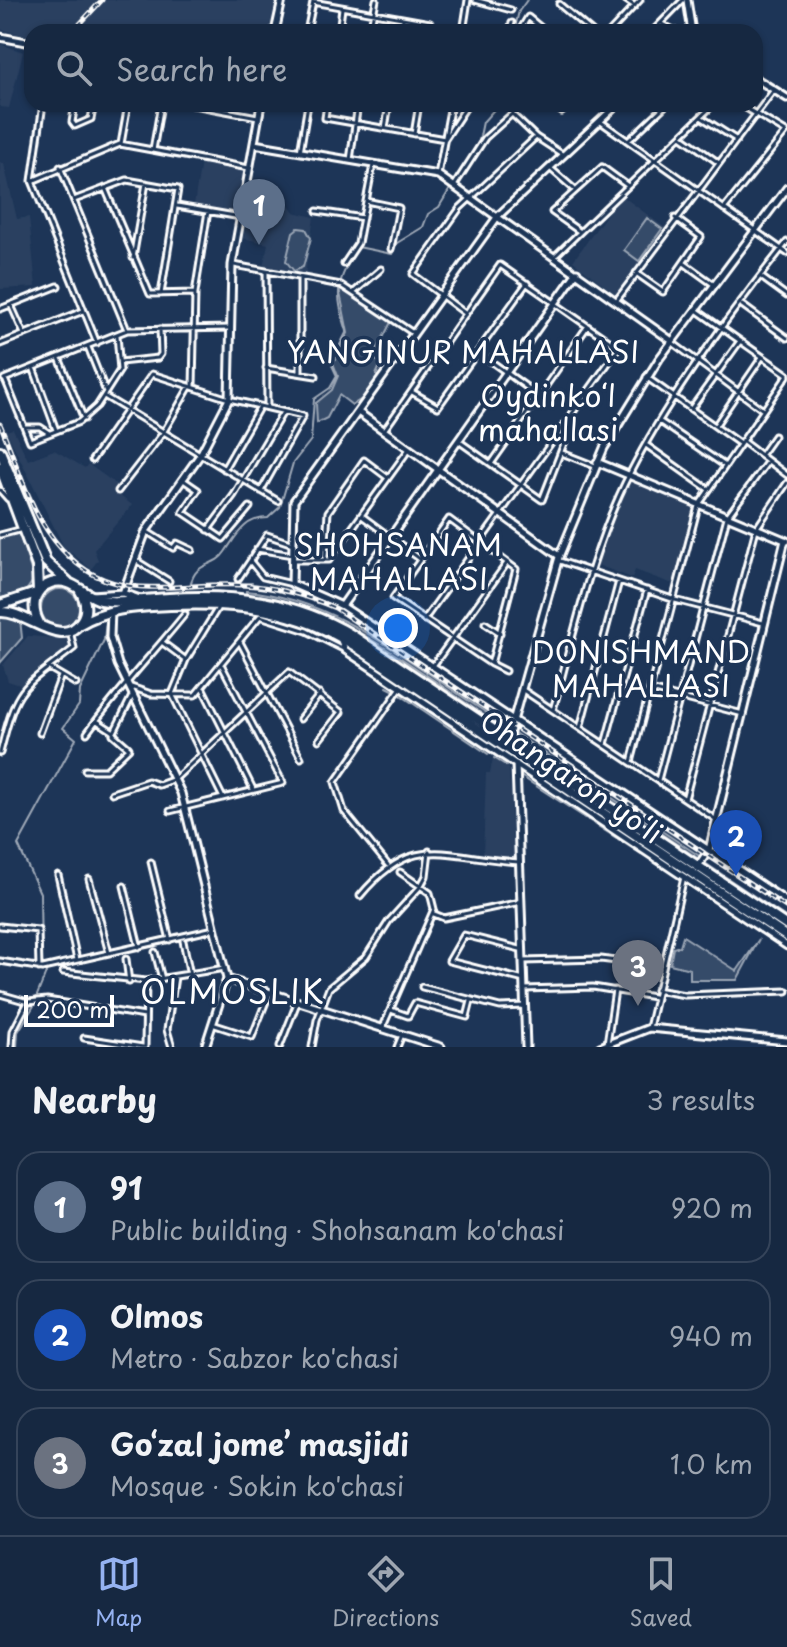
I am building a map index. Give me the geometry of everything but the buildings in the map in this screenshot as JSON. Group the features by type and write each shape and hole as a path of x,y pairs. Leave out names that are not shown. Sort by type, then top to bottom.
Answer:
{"highway":[{"path":"0,451 46,562 72,585 86,606 80,624 70,631 52,632 17,613 0,612"},
{"path":"0,467 38,578 34,608 39,623"},
{"path":"19,601 31,593 38,578"},
{"path":"0,605 19,601 53,582 72,585"},
{"name":"Ohangaron yoʻli","path":"72,585 105,600 230,597 294,609 348,632 557,777 698,866 787,937"},
{"name":"Ohangaron yoʻli","path":"80,624 111,610 219,604 292,616 339,637 449,704"},
{"name":"Ohangaron yoʻli","path":"557,777 589,804 746,904 787,926"},
{"path":"579,806 589,804"},
{"path":"762,920 766,932"}],"street":[{"path":"277,24 282,0"},
{"path":"371,24 376,0"},
{"path":"464,24 468,0"},
{"path":"475,0 511,10"},
{"path":"626,0 635,6"},
{"path":"618,24 640,0"},
{"path":"662,24 685,0"},
{"path":"685,0 690,24"},
{"path":"308,24 312,3 430,24"},
{"path":"559,4 583,24"},
{"path":"340,24 342,8"},
{"path":"402,24 403,19"},
{"path":"0,37 24,42"},
{"path":"763,83 787,98"},
{"path":"763,108 774,90"},
{"path":"42,112 32,181 97,343"},
{"path":"74,112 72,122 75,126 91,119 92,112"},
{"path":"121,144 127,112"},
{"path":"153,150 160,112"},
{"path":"231,112 258,117"},
{"path":"123,593 146,531 200,455 229,399 232,265 259,112"},
{"path":"300,152 307,112"},
{"path":"326,112 325,118 445,139"},
{"path":"350,162 357,112"},
{"path":"385,128 388,112"},
{"path":"414,134 418,112"},
{"path":"438,175 450,112"},
{"path":"445,139 463,112"},
{"path":"292,584 294,501 498,216 610,112"},
{"path":"629,141 659,112"},
{"path":"555,256 706,112"},
{"path":"724,209 787,131 755,112"},
{"path":"452,184 481,142 512,114 536,137 564,155"},
{"path":"616,301 675,218 759,114"},
{"path":"701,117 737,140"},
{"path":"600,121 787,253"},
{"path":"681,136 719,163"},
{"path":"466,314 413,274 472,197 536,137"},
{"path":"32,181 121,144 249,168"},
{"path":"254,144 438,175 555,256 763,410"},
{"path":"344,264 358,243 373,165"},
{"path":"60,167 127,330"},
{"path":"580,232 552,212 601,167 628,186"},
{"path":"550,168 575,190"},
{"path":"74,200 127,180 178,189 161,294"},
{"path":"133,259 146,183"},
{"path":"105,188 150,294 195,293"},
{"path":"507,743 558,558 596,464 646,377 787,188"},
{"path":"366,201 399,208 391,249"},
{"path":"176,205 241,217"},
{"path":"118,491 163,433 191,386 195,293 208,211"},
{"path":"317,211 363,218"},
{"path":"636,273 663,292 684,263 701,237 675,218"},
{"path":"553,710 591,572 629,475 674,397 787,242"},
{"path":"684,263 713,284"},
{"path":"232,265 338,284 413,333"},
{"path":"384,430 500,265 619,348 424,620"},
{"path":"353,293 381,269"},
{"path":"266,271 267,407"},
{"path":"342,606 577,272"},
{"path":"761,277 787,296"},
{"path":"300,278 300,373"},
{"path":"412,392 438,407 527,283"},
{"path":"0,309 58,286"},
{"path":"11,305 24,334"},
{"path":"742,305 787,338"},
{"path":"631,762 698,506 787,375 695,309"},
{"path":"0,344 83,311"},
{"path":"491,464 588,326"},
{"path":"117,335 120,370 105,394 84,419 30,441 4,379 127,330 231,328"},
{"path":"120,362 158,358 161,354 160,329"},
{"path":"691,409 740,341"},
{"path":"88,346 105,394 163,433 278,501"},
{"path":"478,352 539,396"},
{"path":"715,426 762,357"},
{"path":"59,358 84,419"},
{"path":"33,368 56,430"},
{"path":"266,368 316,376"},
{"path":"92,460 151,374 229,399 303,416 261,491"},
{"path":"646,377 715,426 762,453 787,475"},
{"path":"224,469 260,406"},
{"path":"208,530 243,480 283,412"},
{"path":"358,412 558,558 675,600 766,624"},
{"path":"659,421 724,465"},
{"path":"24,426 40,427 49,433"},
{"path":"459,441 542,500 565,441 555,436"},
{"path":"762,453 774,436"},
{"path":"646,445 708,489"},
{"path":"257,549 293,558 329,560 409,449"},
{"path":"562,453 629,475 698,506 786,539 709,850 698,866"},
{"path":"325,560 328,512 364,460 388,478"},
{"path":"658,780 727,517 768,461"},
{"path":"182,479 198,490 183,512 223,539 250,507"},
{"path":"685,799 707,705 756,529 787,483"},
{"path":"0,490 14,506"},
{"path":"361,515 420,559"},
{"path":"491,664 516,570 449,519 393,598 491,664 505,671"},
{"path":"0,535 23,529"},
{"path":"146,531 173,548 177,543 192,550"},
{"path":"238,579 267,535 293,544"},
{"path":"133,560 169,581"},
{"path":"250,561 263,577 292,584 342,606 787,902"},
{"path":"432,667 507,562"},
{"path":"580,728 619,581"},
{"path":"605,744 647,590"},
{"path":"90,595 123,593 141,599"},
{"path":"219,604 216,614 186,660 172,694 223,798"},
{"path":"111,610 111,642 132,695 175,779 185,807 225,968 227,979 205,1047"},
{"path":"128,685 151,694 195,695 222,666 259,612 345,650"},
{"path":"87,733 117,689 128,685 185,614"},
{"path":"485,623 500,633"},
{"path":"0,753 11,708 20,690 74,648 70,631"},
{"path":"339,637 345,650"},
{"path":"162,642 186,660"},
{"path":"240,642 301,758"},
{"name":"Ohangaron yoʻli","path":"345,650 787,946"},
{"path":"170,811 283,783 222,666"},
{"path":"49,668 76,684"},
{"path":"112,793 148,781 159,785 175,779 289,672 341,712 319,740"},
{"path":"40,733 61,676"},
{"path":"388,865 345,814 335,782 401,687"},
{"path":"203,689 254,791"},
{"path":"523,690 715,819"},
{"path":"651,690 743,714"},
{"path":"300,719 320,694"},
{"path":"85,770 107,770 129,748 113,735 132,695"},
{"path":"96,720 114,732"},
{"path":"516,764 526,1047"},
{"path":"360,896 388,865 429,851 519,862"},
{"path":"312,1047 321,1011 334,981 366,957 389,921 420,887 426,876 429,851"},
{"path":"151,862 170,940"},
{"path":"382,1029 434,914 430,893 400,872"},
{"path":"58,875 77,960"},
{"path":"649,1028 684,877"},
{"path":"89,879 109,954"},
{"path":"124,886 139,947"},
{"path":"434,914 444,918 521,902"},
{"path":"0,926 38,930 43,968"},
{"path":"0,961 43,968 214,929"},
{"path":"522,949 464,935 449,961 524,980"},
{"path":"183,941 190,975"},
{"path":"155,952 162,979"},
{"path":"126,959 129,982"},
{"path":"523,961 601,959 661,967"},
{"path":"63,972 129,982 225,968"},
{"path":"172,1047 167,1030 175,977"},
{"path":"227,979 425,1045 441,1047"},
{"path":"84,1038 145,1047 146,981"},
{"path":"422,987 500,1007 525,1006"},
{"path":"524,989 615,990 654,997"},
{"path":"607,1044 615,990"},
{"path":"656,990 685,995 787,991"},
{"path":"212,1024 252,1037 269,993"},
{"path":"0,994 28,1002 47,1000 145,1016"},
{"path":"391,1010 408,1016 415,1003 467,1017 471,1001"},
{"path":"12,1047 13,1031 28,1002"},
{"path":"280,1046 297,1003"},
{"path":"600,1047 649,1028 769,1043 787,1041"},
{"path":"397,1047 402,1035"}],"shaded area":[{"path":"0,0 277,0 272,24 24,24 24,36 0,29"},
{"path":"0,44 23,52 9,108 0,107"},
{"path":"201,162 244,170 238,213 194,205"},
{"path":"0,163 4,164 17,219 29,217 36,287 0,289"},
{"path":"252,193 285,199 294,212 314,217 305,275 263,267 268,244 243,238"},
{"path":"621,195 665,228 617,295 573,261"},
{"path":"647,218 662,229 639,261 624,250"},
{"path":"298,228 306,229 311,238 303,267 294,271 286,261 293,232"},
{"path":"339,288 391,322 373,358 381,364 376,375 380,378 365,397 352,405 339,395 327,418 317,423 316,403 332,390 338,376 333,363 348,333"},
{"path":"13,429 28,460 54,450 85,468 88,464 120,487 116,493 132,505 94,550 98,560 91,569 64,547 6,431"},
{"path":"628,480 695,508 673,584 635,570 632,578 595,564"},
{"path":"19,533 34,579 24,594 0,598 0,537"},
{"path":"60,589 74,594 79,608 74,622 60,627 46,622 41,608 46,594"},
{"path":"246,591 282,597 317,608 350,624 506,725 501,729 411,668 347,630 280,602 246,595"},
{"path":"0,617 20,619 22,638 0,663"},
{"path":"28,636 74,641 73,647 23,686 8,681 3,665"},
{"path":"516,734 701,857 699,861 514,738"},
{"path":"493,758 509,768 514,858 483,856 486,773 490,773"},
{"path":"683,936 737,971 759,939 737,980 690,980 690,969 670,964 673,948 680,946"}],"waterway":[{"path":"516,24 519,11 527,0"},
{"path":"152,587 190,586 196,572 221,557 247,524 268,518 280,507 293,463 311,440 314,399 330,388 337,376 331,363 347,331 339,288 351,259 358,247 392,254 397,243 423,227 428,214 439,207 479,141 483,122 492,112"},
{"path":"190,586 252,583"},
{"path":"260,595 294,604 357,631 503,728"},
{"path":"36,998 46,973 41,959 40,893 18,845 76,739 63,728 79,705 80,690 104,640 106,621"},
{"path":"387,687 393,690"},
{"path":"399,694 488,754"},
{"path":"515,736 699,859"},
{"path":"494,758 507,766"},
{"path":"519,775 641,854"},
{"path":"705,863 787,918"},
{"path":"17,1047 18,1032 35,1004"}],"railway":[{"path":"80,24 102,0"},
{"path":"0,424 27,492 47,530 67,555 89,572 111,582 135,586 265,587 301,595 335,608 787,908"}],"place":[{"name":"91","path":"259,245"},
{"name":"Olmos","path":"736,876"},
{"name":"Go‘zal jome’ masjidi","path":"638,1006"}],"district":[{"name":"YANGINUR MAHALLASI","path":"463,350"},
{"name":"Oydinkoʻl mahallasi","path":"548,411"},
{"name":"SHOHSANAM MAHALLASI","path":"399,560"},
{"name":"DONISHMAND MAHALLASI","path":"641,667"},
{"name":"OLMOSLIK","path":"233,991"}]}
